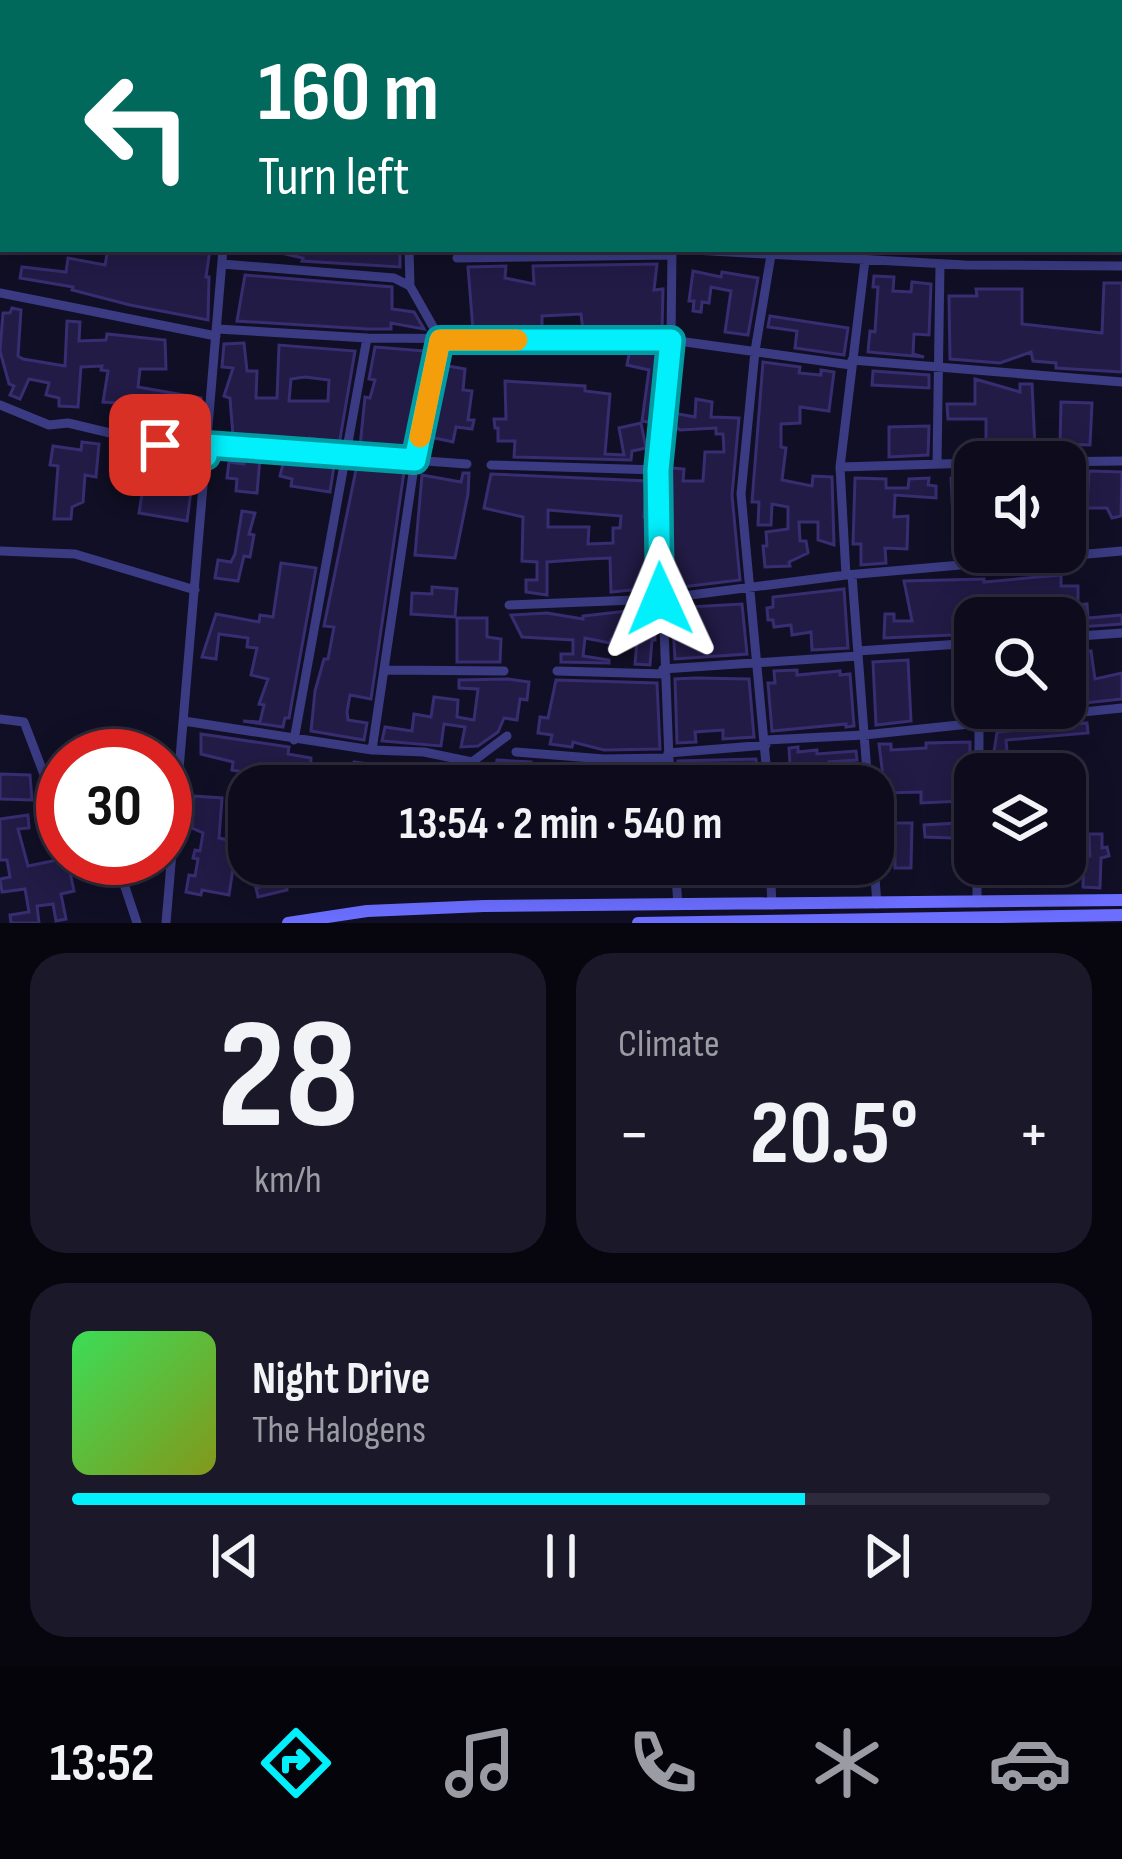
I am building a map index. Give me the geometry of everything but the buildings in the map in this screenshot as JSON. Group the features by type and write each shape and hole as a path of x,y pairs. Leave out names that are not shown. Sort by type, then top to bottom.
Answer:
{"main road":[{"path":"288,923 408,908 772,905 878,916 977,903 1122,900"},
{"path":"638,923 1122,915"}],"street":[{"path":"166,923 224,252"},
{"path":"410,252 410,286"},
{"path":"457,258 642,252"},
{"path":"669,765 658,470 671,340 673,252"},
{"path":"767,765 741,494 755,351 772,252 965,265 1122,266"},
{"path":"965,252 965,265"},
{"path":"1072,252 1072,266"},
{"path":"865,260 840,466 866,765"},
{"path":"222,264 394,278 410,286 444,339 415,460 372,750"},
{"path":"937,464 940,264"},
{"path":"0,293 217,332 469,341 671,340 852,362 1122,382"},
{"path":"294,740 367,338"},
{"path":"0,405 49,425 68,423 207,451 467,464"},
{"path":"1086,461 1122,461"},
{"path":"840,466 954,464"},
{"path":"491,465 658,470"},
{"path":"0,551 75,554 195,590"},
{"path":"508,605 660,599 849,575 1122,551"},
{"path":"1086,636 1122,633"},
{"path":"557,671 664,672 954,645"},
{"path":"385,670 504,671"},
{"path":"1086,712 1122,708"},
{"path":"0,719 24,722 36,753"},
{"path":"184,721 472,762 507,736"},
{"path":"515,752 604,759 954,726"},
{"path":"124,885 137,923"},
{"path":"677,885 678,905"},
{"path":"771,885 772,905"},
{"path":"876,885 878,916"},
{"path":"977,885 977,903"}],"slow traffic":[{"path":"420,437 440,340 517,340"}],"route":[{"path":"160,445 206,456 207,445 415,460 440,340 671,340 658,470 660,599"}]}
